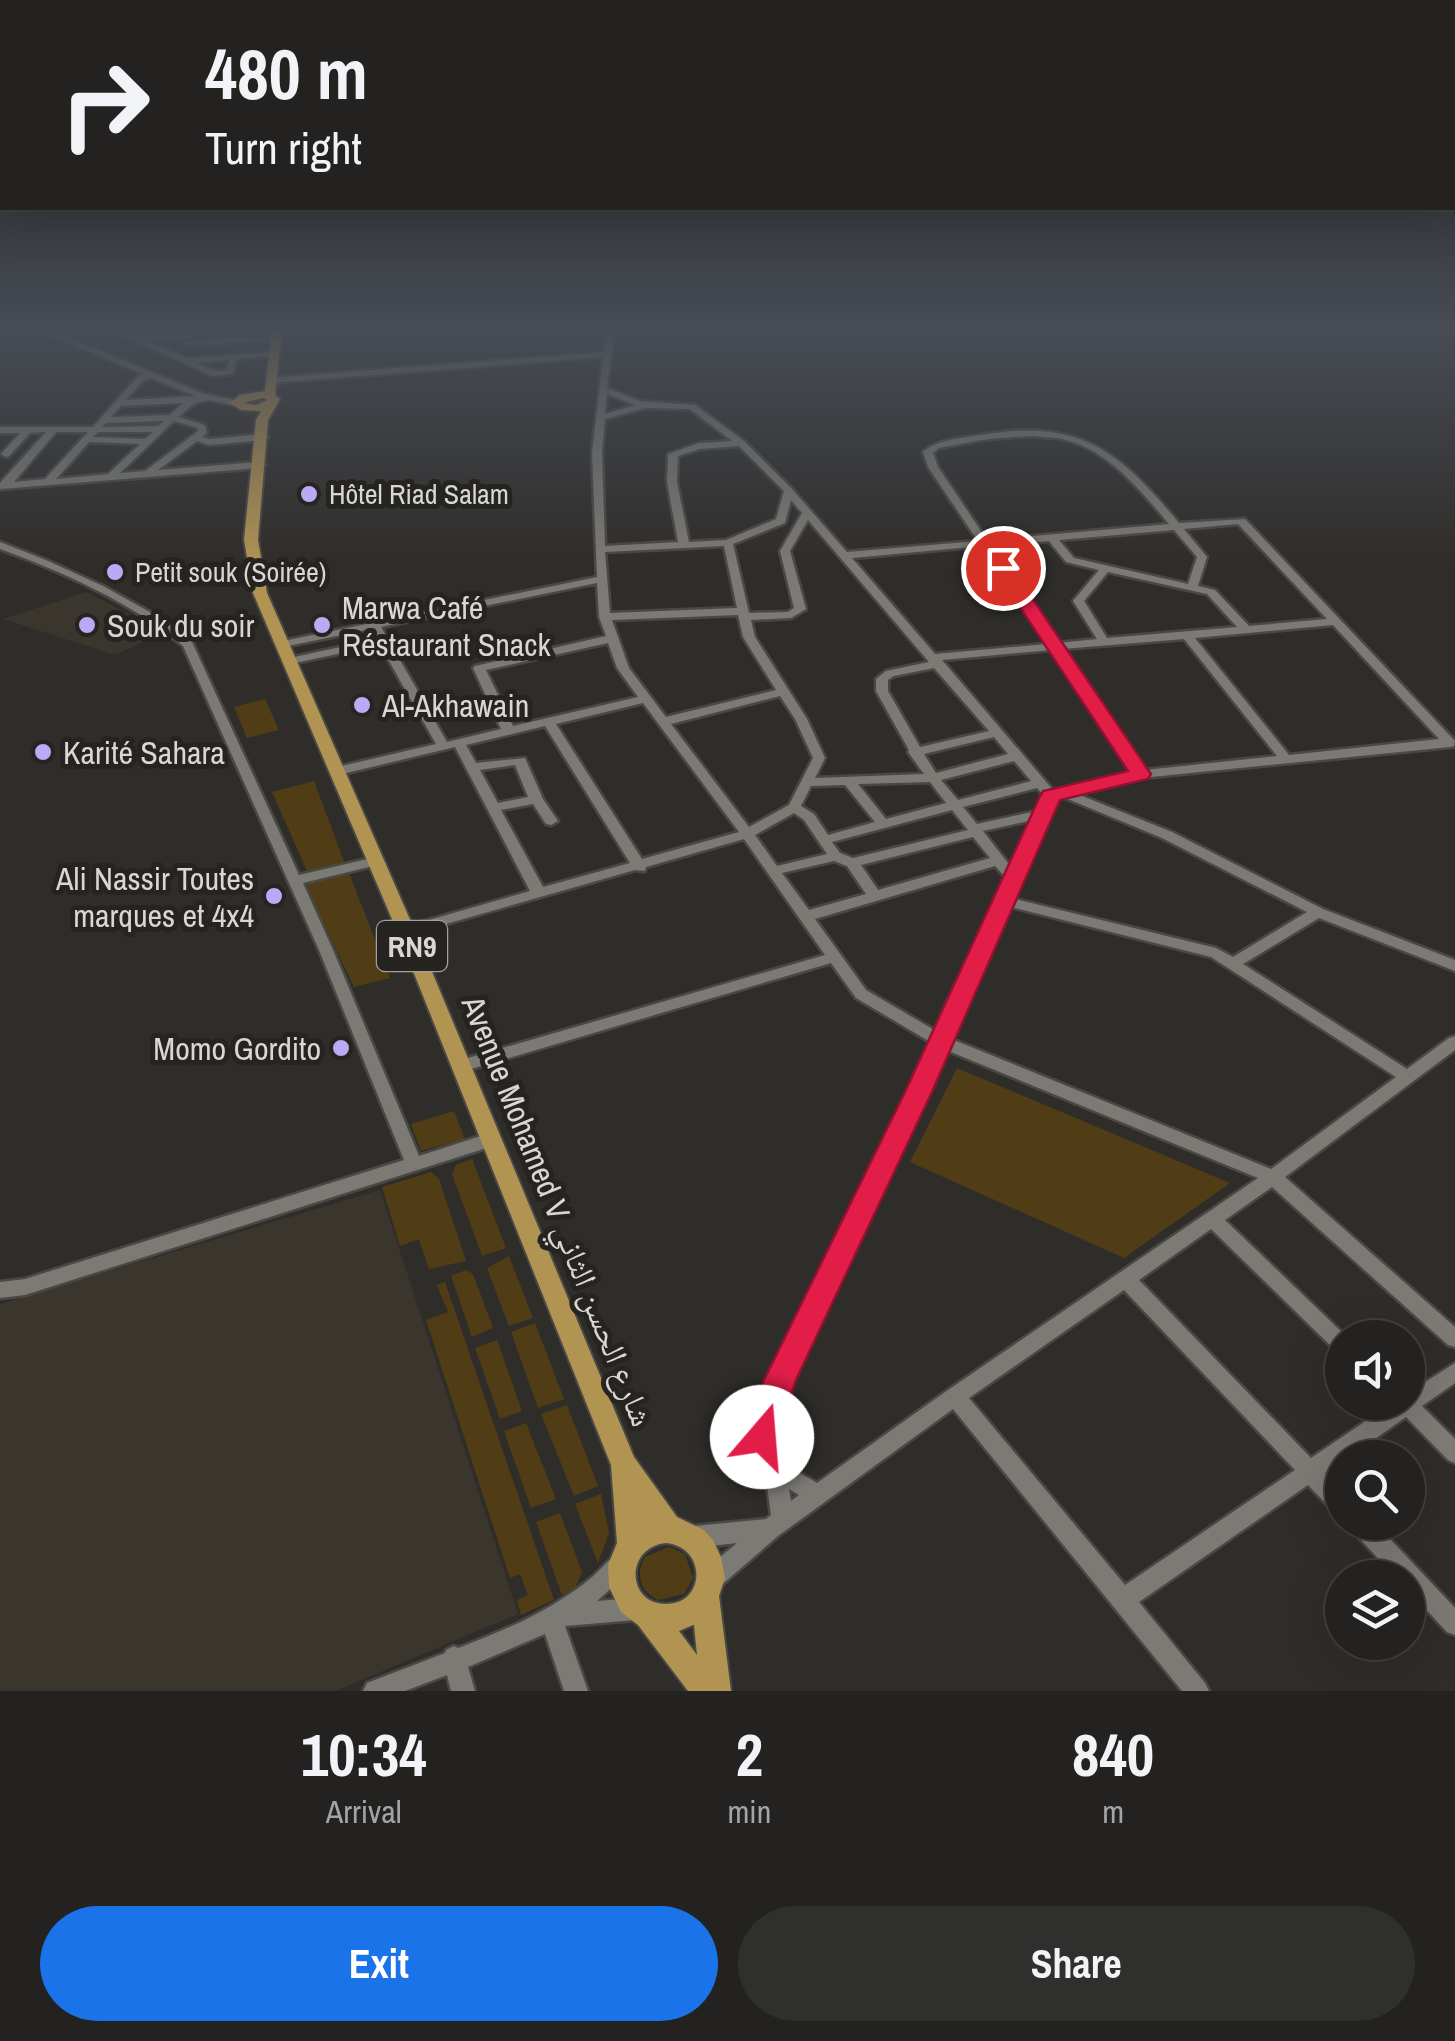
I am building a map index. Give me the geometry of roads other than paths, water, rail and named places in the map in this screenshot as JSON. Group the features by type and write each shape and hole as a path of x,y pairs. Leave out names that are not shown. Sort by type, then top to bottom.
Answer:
{"main road":[{"path":"245,409 261,428"},
{"path":"257,409 261,428"},
{"name":"Avenue Mohamed V شارع الحسن الثاني","path":"265,409 252,562 260,594 406,932 624,1465 681,1533"},
{"name":"Avenue Mohamed V شارع الحسن الثاني","path":"624,1465 627,1554"},
{"path":"627,1554 642,1536 681,1533"},
{"name":"RN9","path":"681,1533 708,1556 716,1691"},
{"name":"RN9","path":"627,1554 622,1587 706,1691"},
{"path":"643,1612 680,1616 708,1588"}],"street":[{"path":"48,482 113,409"},
{"path":"111,477 183,409"},
{"path":"601,409 597,453 600,549 610,640 645,699 808,916 861,994 940,1041 1273,1177 1455,1339"},
{"path":"600,418 635,409"},
{"path":"695,409 741,442 789,491 1040,783 1057,794 1167,835 1318,912 1455,966"},
{"path":"104,420 174,418 202,426 195,438 149,474"},
{"path":"195,438 209,442 261,428"},
{"path":"3,486 201,470 261,428"},
{"path":"0,430 161,429"},
{"path":"6,454 27,430"},
{"path":"3,486 53,430"},
{"path":"1141,774 930,462 931,448 1020,431 1082,440 1117,462 1202,557 1193,586"},
{"path":"86,439 147,442"},
{"path":"201,470 209,442"},
{"path":"684,545 672,482 672,454 698,446 741,442"},
{"path":"600,549 728,543 781,520 789,491"},
{"path":"605,616 792,615 800,609 785,551 808,512"},
{"path":"845,554 1241,521 1451,744"},
{"path":"1050,536 1066,558 1215,594 1246,630"},
{"path":"406,932 640,868 747,834 794,806 810,782 818,751 753,645 728,543"},
{"path":"0,545 38,560 185,641 294,882 414,1164"},
{"path":"1104,642 1078,601 1106,568"},
{"path":"286,652 375,626 602,580"},
{"path":"1012,876 914,752 880,683 890,673 937,660 1334,622"},
{"path":"375,626 452,745 472,768 539,894"},
{"path":"1188,635 1284,757"},
{"path":"510,732 479,668 610,640"},
{"path":"286,652 384,641"},
{"path":"662,722 782,692"},
{"path":"338,771 645,699"},
{"path":"549,723 640,868"},
{"path":"914,752 997,733"},
{"path":"817,1495 774,1468 764,1451 762,1437 780,1380 940,1041 1012,876 1057,794 1141,774 1284,757 1451,744"},
{"path":"810,782 933,778 1016,756"},
{"path":"472,768 520,761 536,799 551,821"},
{"path":"849,780 895,852"},
{"path":"823,840 1040,783"},
{"path":"494,808 536,799"},
{"path":"794,806 803,810 836,856 852,863 875,896"},
{"path":"852,863 1043,814"},
{"path":"774,872 836,856"},
{"path":"808,916 1000,860"},
{"path":"294,882 376,861"},
{"path":"1002,900 1199,947 1235,962 1409,1078"},
{"path":"1235,962 1318,912"},
{"path":"461,1066 835,957"},
{"path":"708,1588 776,1525 817,1495 1273,1177 1455,1042"},
{"path":"0,1290 25,1287 490,1140"},
{"path":"1211,1218 1325,1328"},
{"path":"1125,1278 1325,1486"},
{"path":"1425,1391 1455,1372"},
{"path":"956,1396 1197,1691"},
{"path":"1124,1598 1383,1420"},
{"path":"1421,1420 1455,1453"},
{"path":"774,1468 776,1525"},
{"path":"681,1533 776,1525"},
{"path":"1376,1540 1455,1624"},
{"path":"385,1689 553,1616 592,1592 627,1554"},
{"path":"553,1616 643,1612"},
{"path":"553,1616 576,1691"},
{"path":"454,1658 463,1691"}],"place":[{"name":"Hôtel Riad Salam","path":"309,494"},
{"name":"Petit souk (Soirée)","path":"115,572"},
{"name":"Souk du soir","path":"87,625"},
{"name":"Marwa Café Réstaurant Snack","path":"322,625"},
{"name":"Al-Akhawain","path":"362,705"},
{"name":"Karité Sahara","path":"43,752"},
{"name":"Ali Nassir Toutes marques et 4x4","path":"274,896"},
{"name":"Momo Gordito","path":"341,1048"}]}
